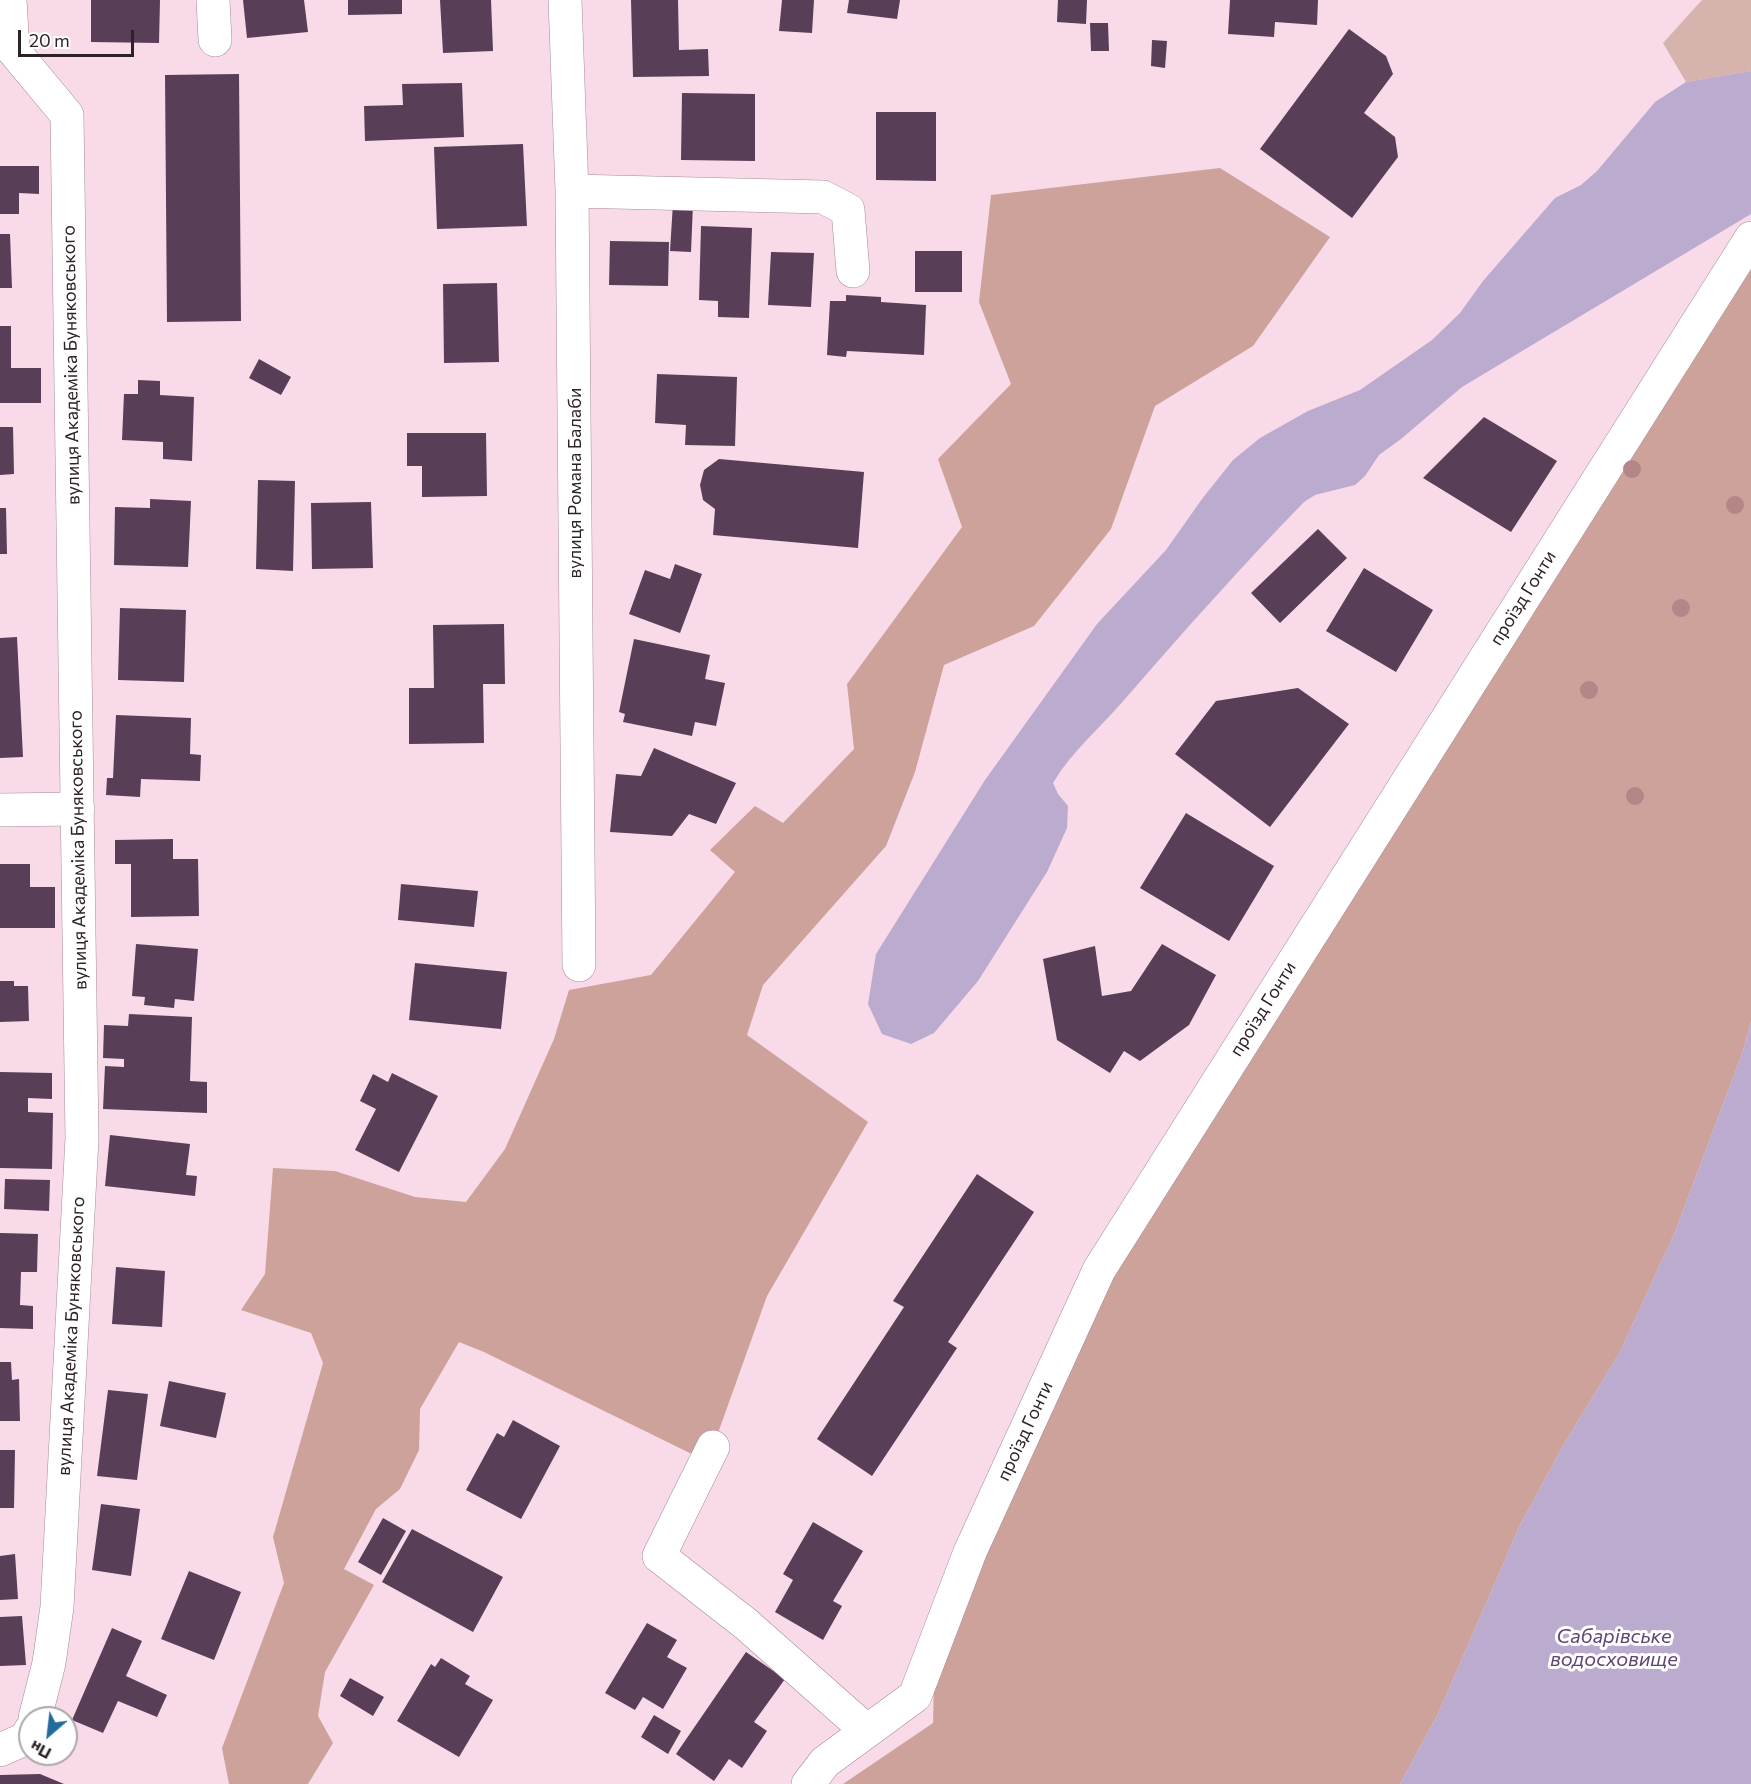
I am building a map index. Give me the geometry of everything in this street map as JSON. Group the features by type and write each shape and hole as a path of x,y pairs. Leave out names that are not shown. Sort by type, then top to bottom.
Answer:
{"street":[{"name":"вулиця Академіка Буняковського","path":"10,0 13,50 67,115 82,1138 57,1607 49,1663 38,1706"},
{"path":"213,0 215,40"},
{"name":"вулиця Романа Балаби","path":"565,0 572,191 579,965"},
{"path":"572,191 823,197 848,210 853,271"},
{"name":"проїзд Гонти","path":"808,1784 825,1762 915,1696 970,1552 1099,1270 1751,238"},
{"path":"0,810 78,809"},
{"path":"713,1447 659,1556 746,1624 867,1731"},
{"path":"0,1750 18,1742"}],"shaded area":[{"path":"1702,0 1751,0 1751,71 1686,82 1663,43"},
{"path":"1220,168 1330,237 1253,346 1155,406 1111,529 1034,626 944,665 915,772 886,846 763,985 747,1035 868,1122 767,1296 706,1461 484,1352 459,1342 420,1409 419,1450 400,1489 376,1509 344,1569 374,1585 325,1672 318,1716 333,1743 308,1784 229,1784 222,1748 284,1583 273,1537 323,1363 311,1333 241,1310 265,1274 273,1168 335,1171 415,1197 466,1202 505,1149 554,1039 569,990 651,975 735,872 710,850 755,806 783,823 854,749 847,684 962,527 938,459 1011,384 979,302 991,195"},
{"path":"1751,238 1751,1022 1742,1054 1675,1232 1620,1352 1563,1446 1520,1525 1438,1714 1400,1784 843,1784 933,1723 935,1643 1099,1270"}],"water":[{"path":"1751,71 1751,214 1462,387 1379,455 1365,476 1355,485 1315,495 1304,502 1213,599 1061,771 1053,783 1058,794 1068,806 1067,828 1047,872 978,981 934,1033 911,1044 882,1034 868,1004 876,954 985,780 1097,624 1166,550 1233,460 1260,438 1308,411 1360,390 1432,340 1460,313 1483,281 1555,198 1581,185 1597,171 1655,102 1686,82"},
{"name":"Сабарівське водосховище","path":"1751,1022 1751,1784 1400,1784 1438,1714 1520,1525 1563,1446 1620,1352 1675,1232 1742,1054"}],"building":[{"path":"91,0 160,0 159,43 91,42"},
{"path":"243,0 304,0 308,32 247,38"},
{"path":"348,0 402,0 402,14 348,15"},
{"path":"440,0 491,0 493,51 443,53"},
{"path":"631,0 678,0 679,50 708,49 709,76 633,77"},
{"path":"782,0 814,0 812,33 779,31"},
{"path":"849,0 900,0 897,19 847,13"},
{"path":"1058,0 1087,0 1086,24 1057,22"},
{"path":"1230,0 1318,0 1317,25 1275,22 1274,37 1228,34"},
{"path":"1090,23 1108,23 1109,51 1091,51"},
{"path":"1349,29 1386,56 1393,74 1364,113 1395,137 1398,157 1352,218 1260,149"},
{"path":"1152,40 1167,41 1165,68 1151,66"},
{"path":"239,74 241,321 167,322 165,75"},
{"path":"462,83 464,137 365,141 364,106 403,105 402,84"},
{"path":"682,93 755,94 755,161 681,160"},
{"path":"876,112 936,112 936,181 876,180"},
{"path":"523,144 527,226 437,229 434,147"},
{"path":"0,166 39,166 39,194 19,193 19,214 0,214"},
{"path":"673,203 693,204 691,252 670,251"},
{"path":"701,226 752,228 749,318 718,317 718,301 699,300"},
{"path":"0,234 10,234 12,288 0,288"},
{"path":"610,241 669,242 668,286 609,285"},
{"path":"915,251 962,251 962,292 915,292"},
{"path":"771,252 814,253 811,307 768,305"},
{"path":"497,283 499,362 444,363 443,284"},
{"path":"846,295 881,297 881,302 926,305 924,355 847,351 846,357 827,355 830,301 846,301"},
{"path":"0,326 11,326 11,368 41,368 41,403 0,403"},
{"path":"259,359 291,377 281,395 249,378"},
{"path":"657,374 737,377 735,446 685,445 686,425 655,423"},
{"path":"138,380 160,381 160,395 194,397 192,461 163,459 163,442 122,440 124,394 138,394"},
{"path":"1484,417 1557,461 1511,532 1423,478"},
{"path":"0,427 13,427 14,474 0,475"},
{"path":"407,433 486,433 487,496 422,497 422,466 407,466"},
{"path":"719,459 864,472 858,548 713,535 715,509 703,500 700,485 704,470"},
{"path":"258,480 295,481 293,571 256,569"},
{"path":"150,499 191,501 188,567 114,565 115,507 150,508"},
{"path":"371,502 373,568 312,569 311,503"},
{"path":"0,508 6,508 7,554 0,554"},
{"path":"1318,529 1347,558 1280,623 1251,593"},
{"path":"675,564 702,574 680,633 629,614 645,570 670,579"},
{"path":"1364,568 1433,610 1396,672 1326,631"},
{"path":"120,608 186,610 184,682 118,680"},
{"path":"504,624 505,684 483,684 484,743 409,744 409,688 434,688 433,625"},
{"path":"17,637 23,757 0,758 0,638"},
{"path":"634,639 710,655 705,679 725,683 716,726 695,722 692,736 623,722 625,714 619,712"},
{"path":"1298,688 1349,724 1270,827 1175,754 1216,701"},
{"path":"116,715 191,718 190,754 201,755 200,781 141,779 140,797 106,795 107,778 113,778"},
{"path":"654,748 736,783 716,824 689,814 672,836 610,832 616,774 641,776"},
{"path":"1186,813 1274,866 1229,941 1140,888"},
{"path":"173,839 173,859 198,859 199,916 131,917 131,864 115,864 115,840"},
{"path":"0,864 30,864 30,887 55,887 55,928 0,928"},
{"path":"401,884 478,891 474,927 398,920"},
{"path":"136,944 198,949 194,1001 175,999 174,1008 144,1005 145,997 132,996"},
{"path":"1162,944 1216,975 1189,1025 1140,1061 1124,1051 1110,1073 1057,1040 1043,959 1095,946 1102,996 1131,991"},
{"path":"415,963 507,972 501,1029 409,1020"},
{"path":"0,981 14,981 14,986 28,986 29,1021 0,1022"},
{"path":"129,1014 192,1017 190,1081 207,1082 207,1113 103,1109 105,1066 124,1067 124,1059 103,1058 104,1025 128,1026"},
{"path":"0,1072 52,1073 52,1099 28,1098 28,1112 53,1113 52,1169 0,1168"},
{"path":"392,1073 438,1096 399,1172 355,1150 376,1109 360,1101 373,1074 388,1082"},
{"path":"110,1135 190,1144 186,1175 197,1176 195,1196 105,1186"},
{"path":"977,1174 1034,1212 948,1342 957,1348 872,1476 817,1439 904,1307 893,1301"},
{"path":"5,1179 50,1180 49,1211 4,1209"},
{"path":"0,1233 38,1234 37,1272 21,1272 20,1305 33,1306 33,1329 0,1328"},
{"path":"116,1267 165,1271 162,1327 112,1324"},
{"path":"0,1362 11,1362 12,1380 19,1379 20,1421 0,1421"},
{"path":"169,1381 226,1393 216,1438 160,1426"},
{"path":"108,1390 148,1394 137,1480 97,1476"},
{"path":"513,1420 560,1446 521,1519 466,1490 497,1433 504,1437"},
{"path":"0,1450 15,1450 14,1508 0,1508"},
{"path":"101,1504 140,1509 131,1576 92,1570"},
{"path":"383,1518 406,1531 381,1575 358,1562"},
{"path":"813,1522 863,1551 833,1601 842,1606 823,1640 775,1612 793,1580 783,1574"},
{"path":"412,1529 503,1577 473,1632 382,1582"},
{"path":"15,1554 18,1599 0,1600 0,1556"},
{"path":"189,1571 241,1592 214,1660 161,1639"},
{"path":"22,1616 26,1665 0,1666 0,1617"},
{"path":"647,1623 677,1640 667,1657 687,1668 663,1709 643,1697 635,1710 605,1693"},
{"path":"112,1628 142,1641 126,1676 167,1695 157,1717 118,1701 103,1733 78,1723 78,1706"},
{"path":"746,1652 785,1679 754,1722 767,1731 742,1768 729,1759 714,1781 676,1754"},
{"path":"441,1658 470,1676 465,1684 493,1700 459,1757 397,1721 431,1664 435,1667"},
{"path":"350,1678 384,1697 373,1716 340,1696"},
{"path":"654,1715 681,1731 668,1754 641,1737"},
{"path":"40,1774 64,1784 0,1784 0,1775"}]}
